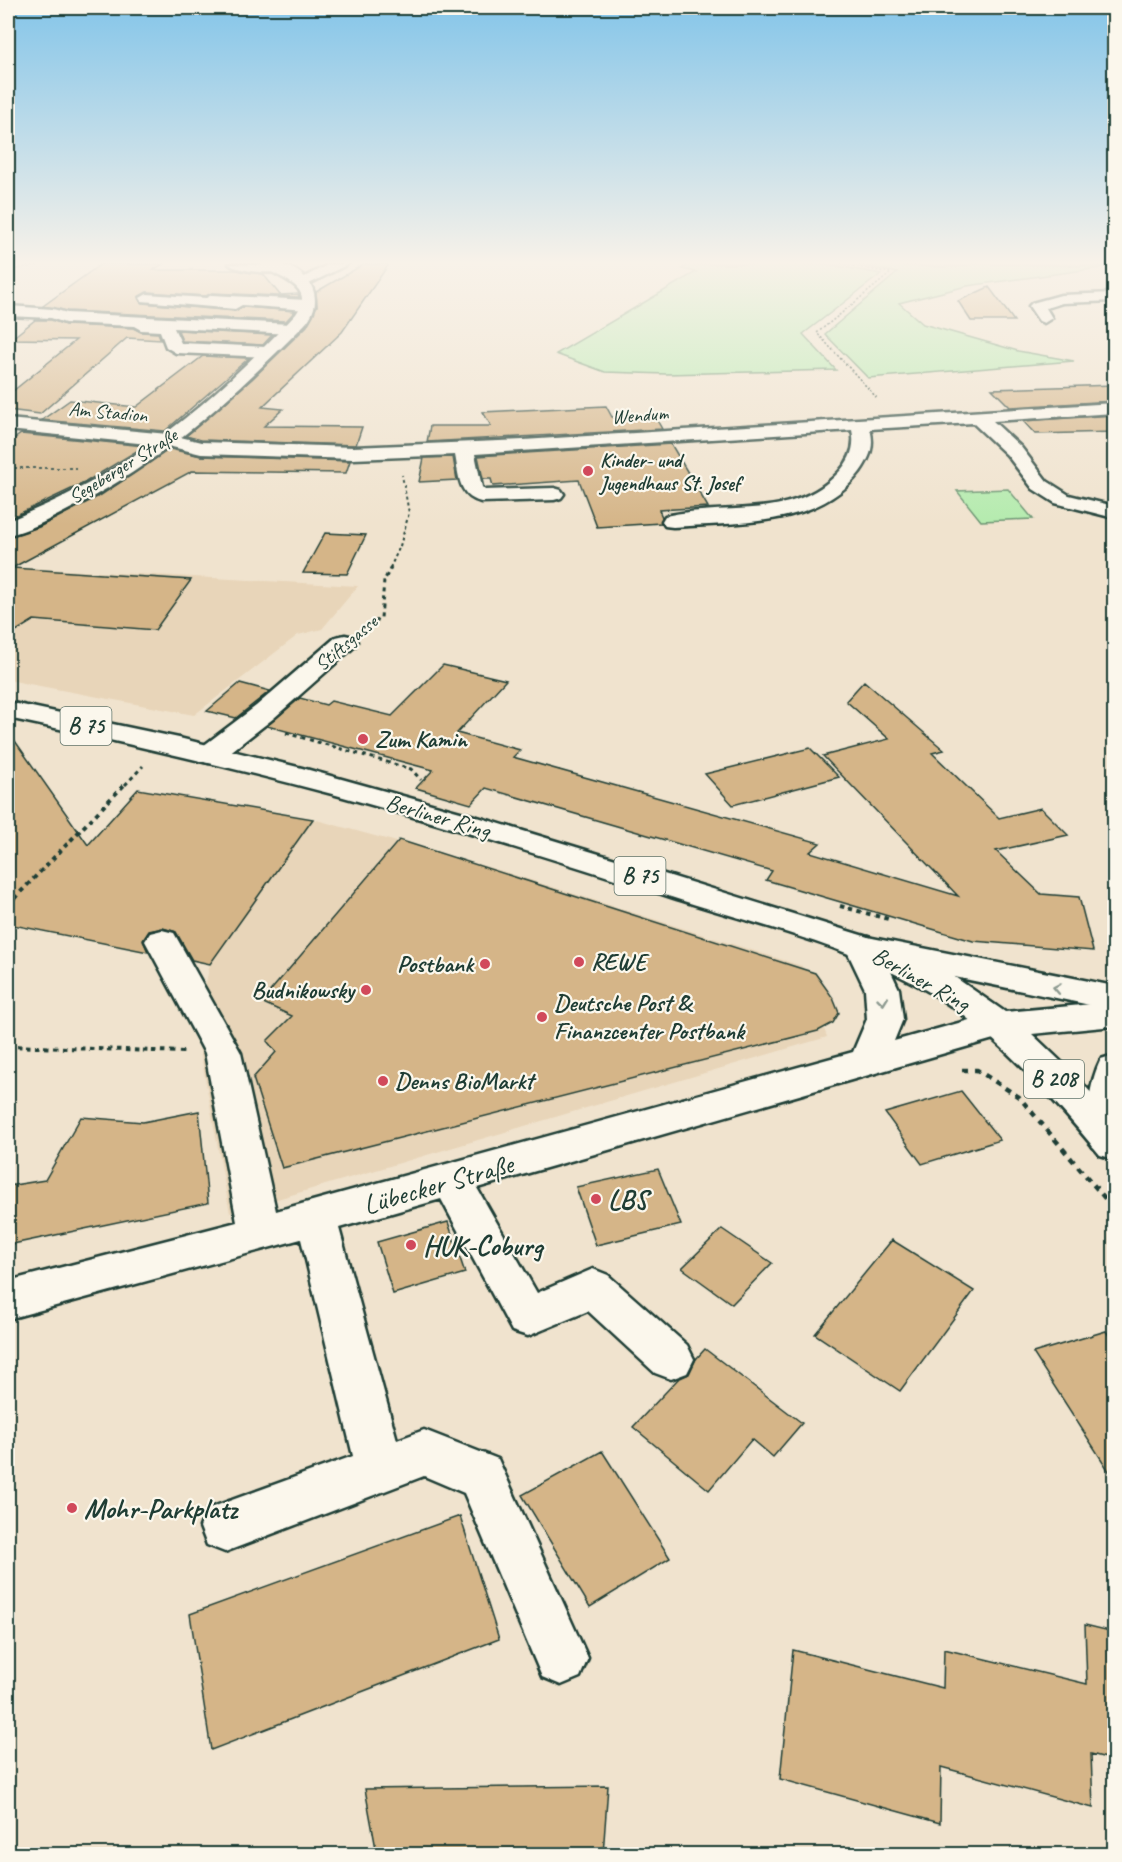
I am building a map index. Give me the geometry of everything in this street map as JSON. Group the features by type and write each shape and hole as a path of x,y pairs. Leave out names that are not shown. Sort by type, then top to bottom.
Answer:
{"street":[{"path":"241,351 266,352"},
{"name":"Segeberger Straße","path":"8,530 43,515 101,484 168,440 266,352"},
{"name":"Wendum","path":"168,440 201,448 397,452 858,423 904,416 978,417 1114,408"},
{"path":"978,417 1014,451 1040,485 1062,499 1114,513"},
{"path":"673,521 780,511 810,503 830,491 860,460 864,440 858,423"},
{"name":"Am Stadion","path":"8,425 168,440"},
{"path":"464,449 472,490 481,496 554,494"},
{"name":"Stiftsgasse","path":"209,755 345,642"},
{"name":"Berliner Ring","path":"8,710 165,743 296,775 459,821 862,947 1114,998"},
{"path":"162,941 223,1053 260,1233"},
{"path":"862,947 882,989 885,1019 867,1064"},
{"name":"Berliner Ring","path":"862,947 959,995 998,1025 1036,1059 1111,1140"},
{"name":"Lübecker Straße","path":"8,1300 316,1218 867,1064 998,1025 1114,1014"},
{"name":"Berliner Ring","path":"1111,1140 1109,1095 1114,1069"},
{"path":"451,1180 528,1317 593,1288 670,1359"},
{"path":"316,1218 381,1470"},
{"path":"225,1527 424,1453 481,1476 561,1658"}],"path":[{"path":"836,351 904,416"},
{"name":"Stiftsgasse","path":"345,642 381,618 384,581 400,546 409,513 397,452"},
{"path":"8,468 86,468"},
{"path":"249,724 411,769 423,781"},
{"path":"8,905 165,743"},
{"path":"8,1046 223,1053"},
{"path":"957,1070 977,1070 1019,1097 1114,1209"}],"shaded area":[{"path":"8,567 358,586 322,629 298,635 194,715 8,680"},
{"path":"313,819 502,871 802,966 827,1037 230,1213 196,1029 210,964"}],"green space":[{"path":"561,351 818,351 836,370 666,374 605,372 556,354"},
{"path":"842,351 1018,351 1074,361 868,378"},
{"path":"1008,489 1033,519 981,521 957,491"}],"building":[{"path":"63,351 112,351 40,414 8,410 8,395"},
{"path":"281,351 322,351 262,407 283,409 264,426 362,427 356,445 201,440 186,436"},
{"path":"203,356 249,358 165,431 42,420 70,400 136,407"},
{"path":"1114,385 1114,401 1010,407 992,389"},
{"path":"606,406 612,417 654,415 662,429 427,442 430,426 491,426 483,412"},
{"path":"1114,415 1114,432 1035,434 1023,421"},
{"path":"21,434 145,446 84,483 8,519 8,443"},
{"path":"671,444 708,507 659,510 662,517 661,523 597,527 579,480 493,486 491,479 483,479 478,456"},
{"path":"170,449 201,456 350,461 346,473 192,471 12,568 191,580 155,630 34,620 8,636 8,537 39,527 101,495"},
{"path":"453,457 457,480 419,482 424,458"},
{"path":"325,533 366,535 347,574 303,573"},
{"path":"443,665 506,680 457,733 520,750 513,757 820,843 810,852 958,896 823,756 889,739 846,701 864,681 944,750 932,753 999,818 1041,808 1068,835 996,851 1041,894 1079,897 1093,951 973,941 766,880 772,871 486,788 471,804 416,788 433,770 267,726 300,698 326,705 331,701 392,716"},
{"path":"240,683 270,691 236,718 207,711"},
{"path":"8,731 88,845 138,789 313,819 210,964 192,960 176,932 163,928 149,931 143,940 148,952 8,924"},
{"path":"810,748 839,777 733,805 705,774"},
{"path":"399,840 815,973 833,998 839,1013 833,1023 818,1031 282,1168 253,1078 276,1052 267,1041 292,1016 261,1002"},
{"path":"961,1091 1000,1140 922,1164 885,1113"},
{"path":"199,1111 208,1203 8,1245 8,1186 45,1180 81,1117 143,1122"},
{"path":"658,1169 681,1225 596,1245 576,1187"},
{"path":"448,1222 465,1273 393,1294 377,1242"},
{"path":"722,1229 772,1263 732,1304 682,1268"},
{"path":"892,1240 974,1291 900,1391 815,1334"},
{"path":"1106,1331 1114,1343 1114,1479 1033,1353"},
{"path":"705,1349 802,1423 773,1457 752,1439 709,1490 633,1427 678,1379 689,1374 696,1359"},
{"path":"602,1451 670,1558 590,1607 522,1495"},
{"path":"460,1516 499,1639 211,1750 190,1614"},
{"path":"1085,1625 1114,1632 1114,1760 1091,1754 1093,1808 941,1767 940,1823 780,1779 793,1650 943,1688 944,1649 1087,1684"},
{"path":"608,1786 603,1854 377,1854 365,1789"}],"place":[{"name":"Kinder- und Jugendhaus St. Josef","path":"588,471"},
{"name":"Zum Kamin","path":"363,739"},
{"name":"REWE","path":"579,962"},
{"name":"Postbank","path":"485,964"},
{"name":"Budnikowsky","path":"366,990"},
{"name":"Deutsche Post & Finanzcenter Postbank","path":"542,1017"},
{"name":"Denns BioMarkt","path":"383,1081"},
{"name":"LBS","path":"596,1199"},
{"name":"HUK-Coburg","path":"411,1245"},
{"name":"Mohr-Parkplatz","path":"72,1508"}]}
